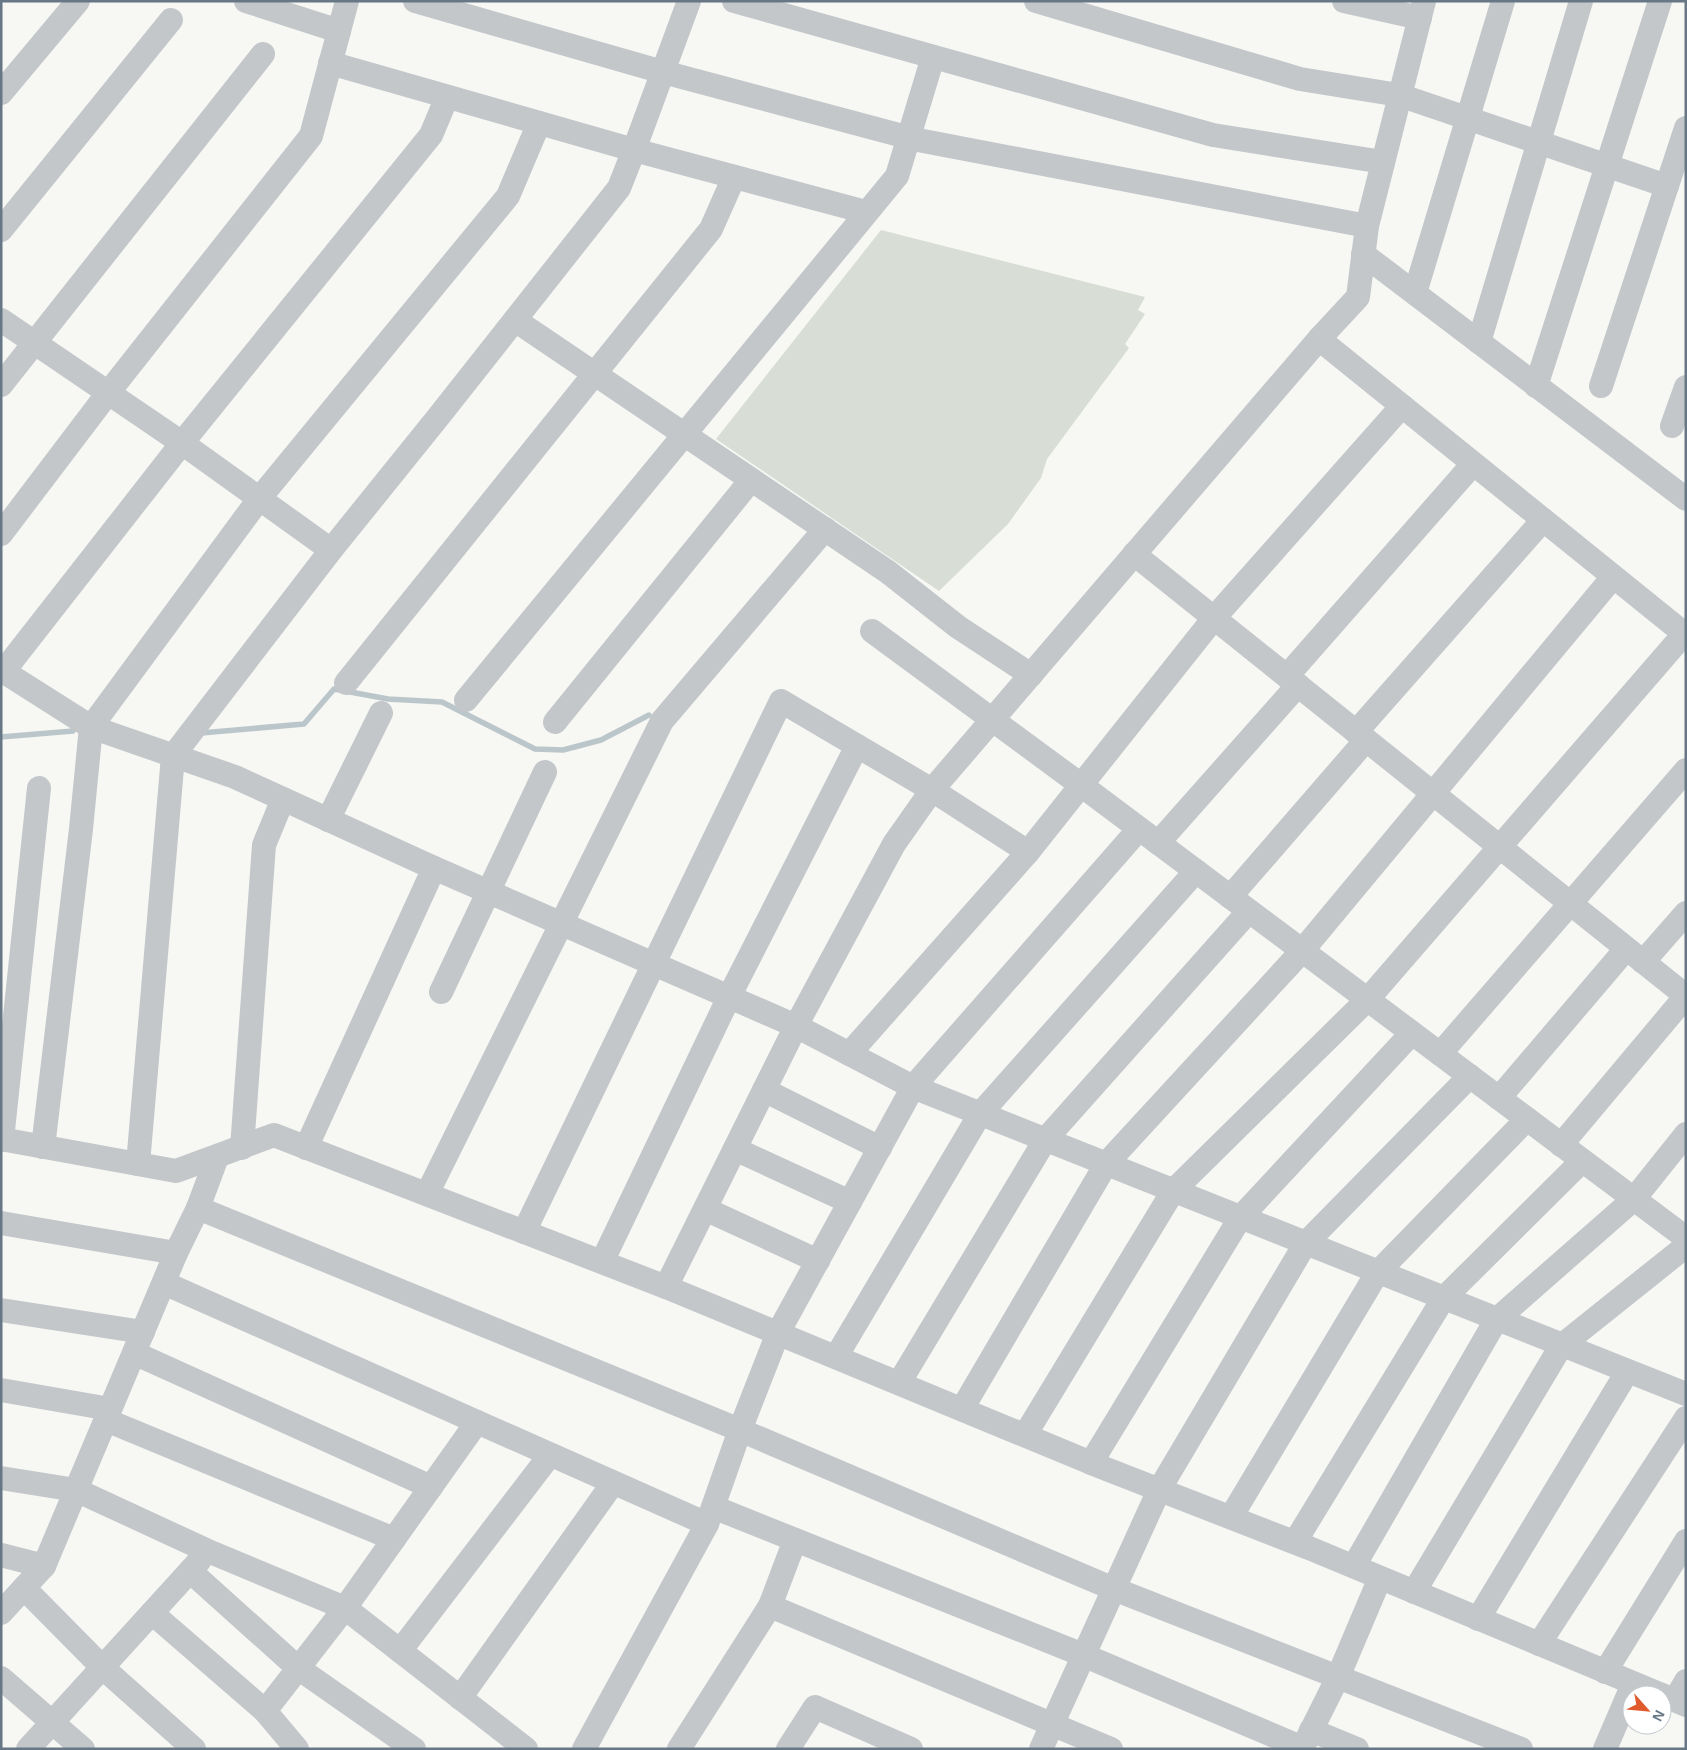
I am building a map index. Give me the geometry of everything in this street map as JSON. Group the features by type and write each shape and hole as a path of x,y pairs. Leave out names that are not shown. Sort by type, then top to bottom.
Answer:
{"street":[{"path":"1,93 78,1"},
{"path":"246,1 339,31"},
{"path":"1,534 108,393 311,136 347,1"},
{"path":"415,1 663,72 907,137 1367,226"},
{"path":"138,1164 173,756 331,550 619,188 689,1"},
{"path":"734,1 1212,135 1383,162"},
{"path":"1036,1 1300,79 1399,95 1667,186"},
{"path":"666,1287 796,1026 894,844 932,790 1358,297 1367,226 1422,10 1344,1"},
{"path":"1415,293 1503,1"},
{"path":"1478,342 1581,1"},
{"path":"1536,386 1660,1"},
{"path":"1,230 171,20"},
{"path":"1,385 263,54"},
{"path":"466,700 896,176 933,57"},
{"path":"330,64 634,150 866,212"},
{"path":"447,96 431,135 182,443 2,671 91,726 235,778 283,799 434,868 796,1026 913,1087 1377,1273 1686,1394"},
{"path":"43,1147 81,829 91,726 259,499 508,196 539,123"},
{"path":"1601,386 1686,128"},
{"path":"346,682 710,229 734,177"},
{"path":"1363,254 1686,499"},
{"path":"1,320 182,443 331,550"},
{"path":"515,320 888,572 958,627 1030,675"},
{"path":"1025,1435 1173,1191 1368,999 1685,635 1320,340"},
{"path":"1672,426 1686,386"},
{"path":"849,1054 1028,852 1214,618 1402,406"},
{"path":"584,1749 710,1515 740,1430 778,1333 913,1087 1149,836 1292,680 1473,464"},
{"path":"555,722 751,480"},
{"path":"899,1383 1045,1140 1240,904 1361,736 1543,520"},
{"path":"427,1194 662,721 825,529"},
{"path":"1134,554 1686,996 1561,1145"},
{"path":"962,1409 1106,1164 1302,951 1613,576"},
{"path":"872,631 1686,1238"},
{"path":"524,1232 652,964 781,701 932,790 1028,852"},
{"path":"328,820 381,714"},
{"path":"602,1262 729,997 857,746"},
{"path":"1440,1054 1686,770"},
{"path":"441,992 546,772"},
{"path":"39,788 2,1139 176,1171 274,1135 666,1287 1091,1463 1354,1566 1633,1684 1674,1695"},
{"path":"242,1148 264,845 283,799"},
{"path":"306,1148 434,868"},
{"path":"836,1357 980,1114 1196,871"},
{"path":"1499,1098 1635,955 1686,913"},
{"path":"1091,1463 1240,1218 1412,1033"},
{"path":"1041,1749 1159,1490 1305,1244 1470,1076"},
{"path":"764,1090 880,1148"},
{"path":"1231,1517 1377,1273 1527,1119"},
{"path":"1354,1566 1496,1320 1634,1199 1686,1134"},
{"path":"735,1149 850,1202"},
{"path":"1,1613 44,1566 176,1253 198,1208 217,1157"},
{"path":"1295,1542 1443,1299 1582,1161"},
{"path":"198,1208 740,1430 1114,1589 1521,1749"},
{"path":"705,1209 818,1261"},
{"path":"1,1223 176,1253"},
{"path":"1414,1592 1561,1346 1686,1246"},
{"path":"164,1283 613,1483 710,1515 796,1540 1305,1742 1357,1749"},
{"path":"1,1310 139,1342 431,1487"},
{"path":"1478,1619 1628,1372"},
{"path":"1,1390 108,1414 394,1539"},
{"path":"1539,1644 1686,1418"},
{"path":"265,1711 344,1608 477,1422"},
{"path":"400,1651 550,1455"},
{"path":"1,1478 76,1490 208,1551 344,1608 526,1749"},
{"path":"460,1698 613,1483"},
{"path":"679,1749 770,1606 796,1540"},
{"path":"1605,1672 1686,1541"},
{"path":"28,1749 208,1551"},
{"path":"1,1555 44,1566"},
{"path":"190,1571 298,1668 414,1749"},
{"path":"1305,1742 1338,1676 1380,1578"},
{"path":"24,1588 102,1667 194,1749"},
{"path":"770,1606 1111,1749"},
{"path":"152,1613 265,1711 297,1749"},
{"path":"1,1678 83,1749"},
{"path":"1605,1749 1633,1684"},
{"path":"788,1749 815,1707 910,1749"}],"shaded area":[{"path":"881,230 1145,297 1138,310 1145,314 1125,344 1129,348 1047,459 1041,478 1008,524 939,591 716,439"}],"waterway":[{"path":"201,733 304,724 334,689 388,699 442,702 535,749 563,750 601,740 649,715"},
{"path":"1,737 73,731"}]}
